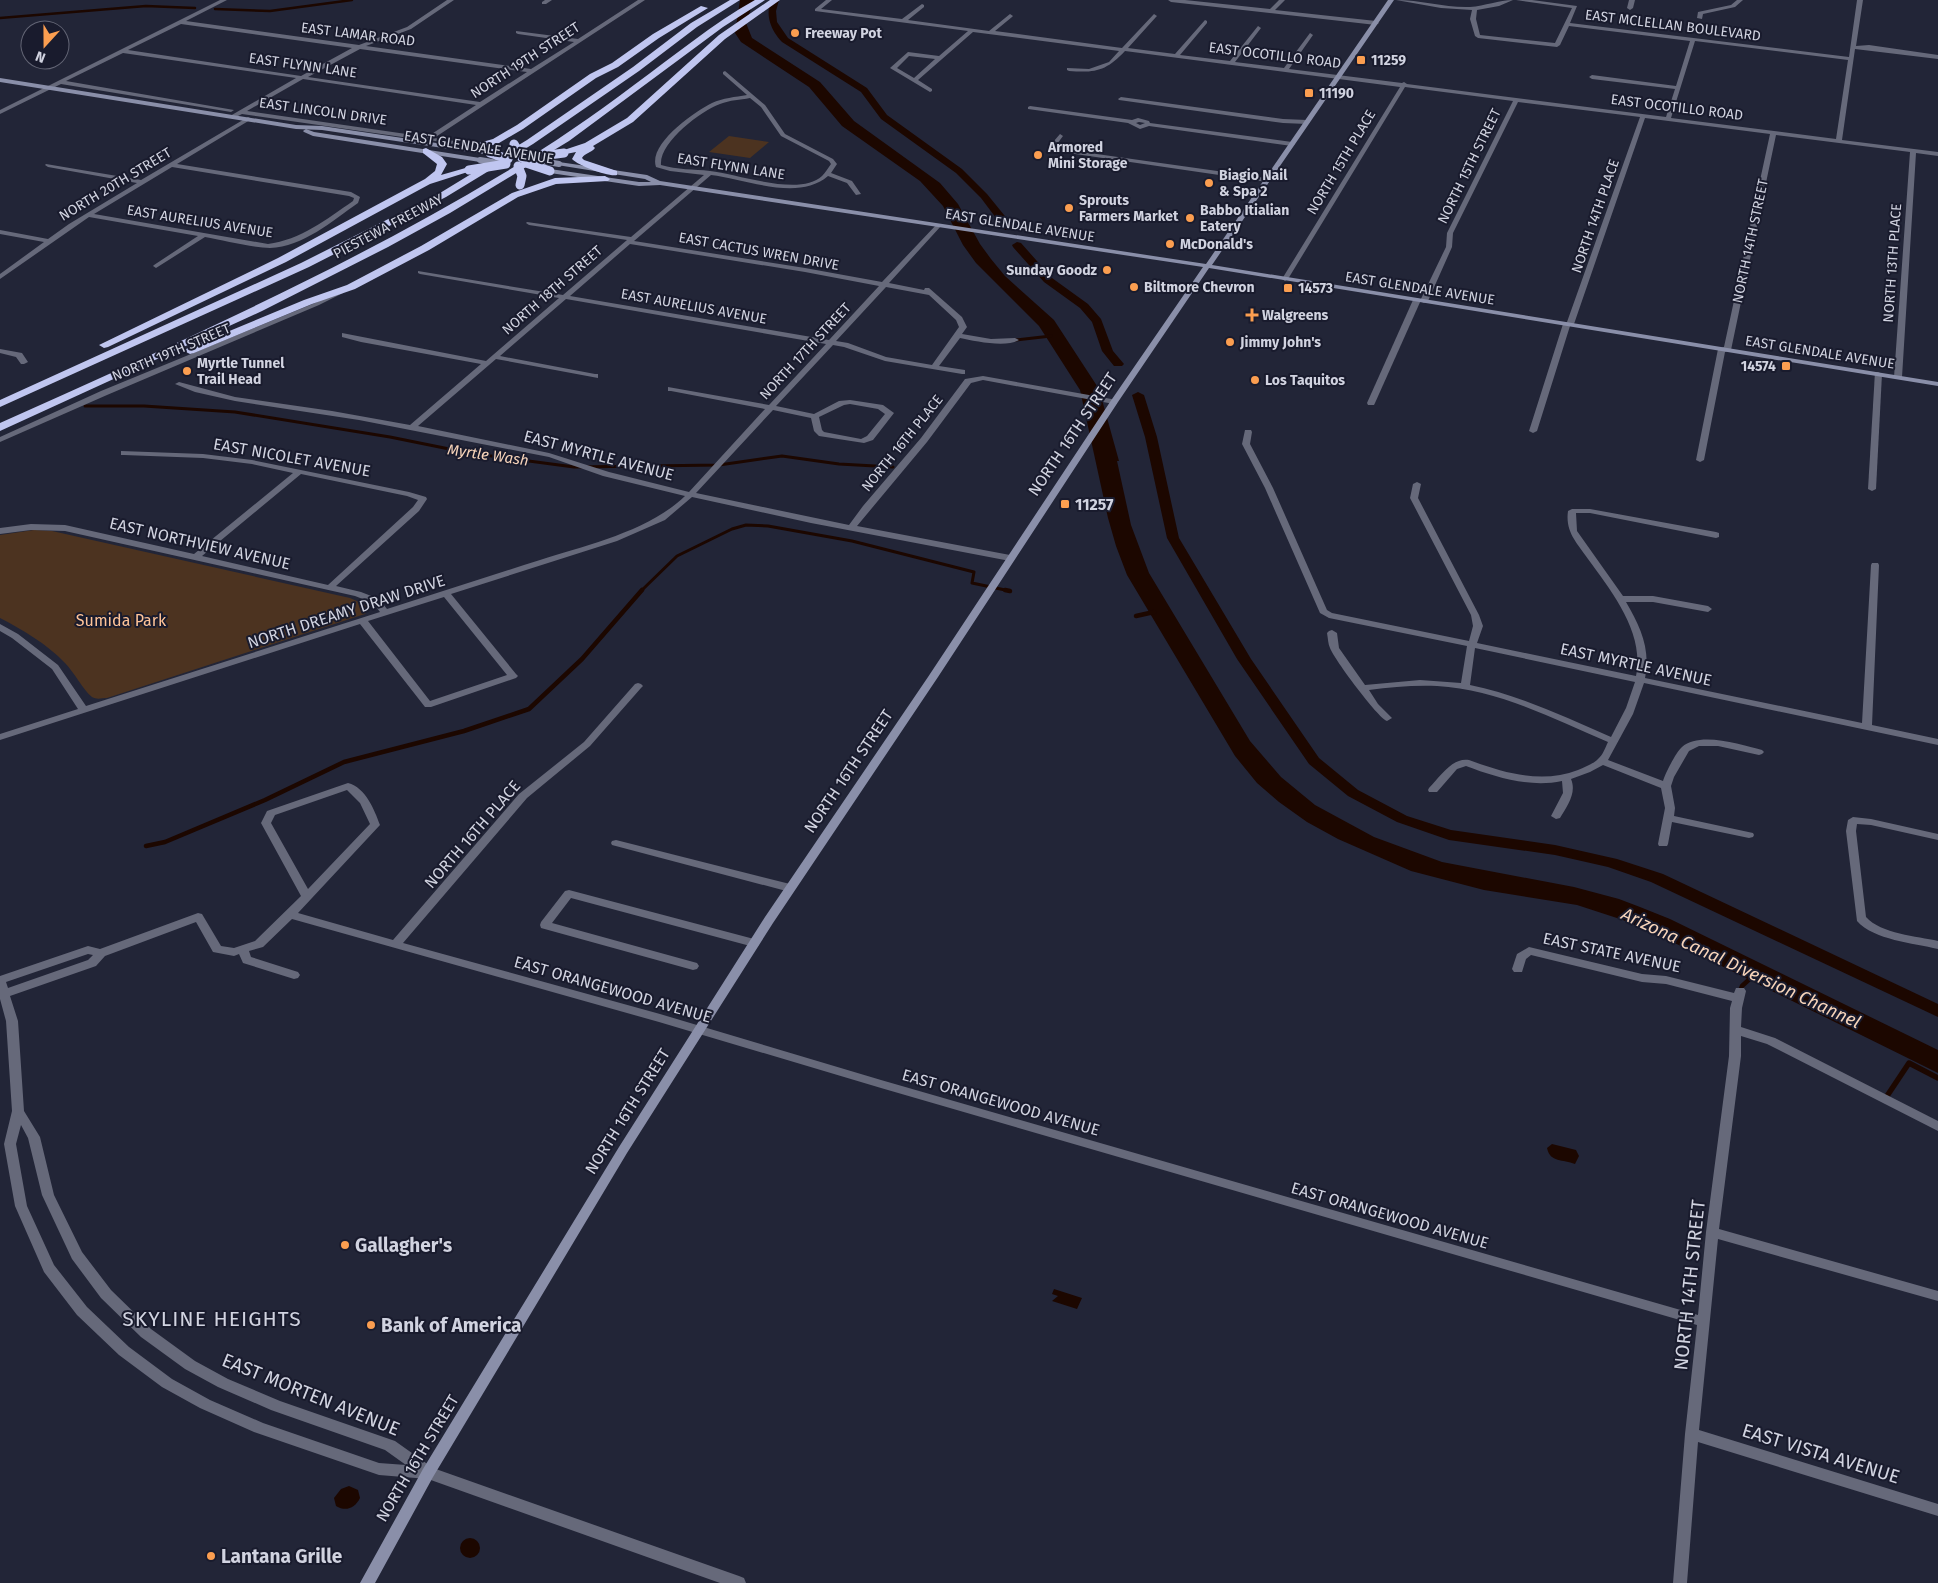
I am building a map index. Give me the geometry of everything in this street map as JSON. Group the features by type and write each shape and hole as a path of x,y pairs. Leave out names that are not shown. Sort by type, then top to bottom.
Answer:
{"highway":[{"path":"593,76 605,64 700,0"},
{"path":"458,145 486,145 520,127 593,76 615,65 677,23 714,8 722,0"},
{"name":"PIESTEWA FREEWAY","path":"0,404 305,266 443,195 530,142 714,8 736,0"},
{"name":"PIESTEWA FREEWAY","path":"0,427 330,274 415,230 562,141 724,22 761,0"},
{"path":"614,173 600,167 582,163 577,159 578,155 625,125 660,97 730,31 776,0"},
{"path":"517,190 522,176 514,144 520,127"},
{"path":"428,181 469,170 564,153 595,143"},
{"path":"0,394 243,279 428,181 439,172 442,164 426,144"},
{"path":"490,153 550,171"},
{"path":"480,160 558,164"},
{"path":"0,433 94,390 308,302 351,287 425,248 517,190 555,181 605,179"}],"main road":[{"name":"NORTH 16TH STREET","path":"367,1583 428,1473 623,1150 754,943 1140,364 1392,0"},
{"path":"0,80 48,88"},
{"name":"EAST GLENDALE AVENUE","path":"48,88 296,127 313,134 458,145 518,161"},
{"name":"EAST GLENDALE AVENUE","path":"426,144 480,160"},
{"name":"EAST GLENDALE AVENUE","path":"558,164 647,178 660,184"},
{"name":"EAST GLENDALE AVENUE","path":"550,171 639,184 660,184 692,188 1207,266 1938,384"}],"street":[{"path":"0,112 224,0"},
{"path":"232,117 360,46 409,28 451,0"},
{"name":"NORTH 19TH STREET","path":"426,144 481,104 642,0"},
{"name":"EAST OCOTILLO ROAD","path":"829,0 817,10 1938,154"},
{"path":"1171,0 1376,23"},
{"path":"1271,11 1282,0"},
{"path":"1399,0 1476,8 1491,7 1510,0"},
{"name":"EAST MCLELLAN BOULEVARD","path":"1519,0 1575,7 1567,24 1851,59"},
{"path":"1630,8 1632,0"},
{"path":"1700,18 1700,13 1733,6 1740,0"},
{"path":"1839,141 1860,0"},
{"path":"903,21 922,6"},
{"path":"1476,8 1473,19 1478,36 1557,45 1567,24"},
{"path":"991,32 1010,16"},
{"path":"1069,69 1089,71 1111,63 1154,16"},
{"name":"EAST LAMAR ROAD","path":"181,22 532,71"},
{"path":"1178,55 1205,22"},
{"path":"1232,62 1258,28"},
{"path":"915,80 972,30"},
{"path":"518,32 579,41"},
{"path":"1286,69 1310,35"},
{"path":"1668,119 1693,40"},
{"path":"1852,47 1938,57"},
{"name":"EAST FLYNN LANE","path":"122,51 481,104"},
{"path":"930,90 893,68 908,54 939,58"},
{"path":"724,73 763,106 780,132 831,160 834,164 826,174 849,181 856,188 858,194"},
{"path":"1592,77 1678,88"},
{"path":"59,82 231,110"},
{"name":"NORTH 15TH PLACE","path":"1285,279 1404,84"},
{"name":"EAST FLYNN LANE","path":"752,96 714,104 694,118 660,149 656,160 659,167 710,173 789,187 806,185 826,174"},
{"path":"1122,98 1283,121 1307,122"},
{"name":"NORTH 15TH STREET","path":"1371,403 1420,300 1449,247 1450,233 1517,99"},
{"path":"1030,108 1131,122 1142,120 1148,124 1292,144"},
{"name":"EAST LINCOLN DRIVE","path":"241,112 426,144"},
{"name":"NORTH 14TH PLACE","path":"1533,431 1568,324 1643,116"},
{"name":"NORTH 20TH STREET","path":"0,277 88,215 248,119"},
{"name":"NORTH 14TH STREET","path":"1700,460 1774,133"},
{"path":"1060,136 1050,149 1267,180"},
{"name":"NORTH 13TH PLACE","path":"1898,377 1913,151"},
{"path":"48,165 141,182"},
{"name":"EAST AURELIUS AVENUE","path":"88,215 268,246 278,246 289,243 328,221 356,202 357,197 351,194 171,165"},
{"name":"NORTH 18TH STREET","path":"411,428 710,173"},
{"name":"EAST CACTUS WREN DRIVE","path":"529,223 929,293 962,323 963,327 958,336"},
{"name":"NORTH 17TH STREET","path":"691,494 939,225"},
{"path":"0,232 50,241"},
{"path":"156,266 204,235"},
{"name":"EAST AURELIUS AVENUE","path":"420,272 831,342 860,349 885,359 962,372"},
{"name":"NORTH 19TH STREET","path":"0,440 104,393 316,304 351,287"},
{"path":"345,335 361,340 487,363"},
{"path":"958,336 990,341 1015,340"},
{"name":"NORTH 16TH PLACE","path":"933,368 958,336"},
{"path":"0,351 19,355 24,362"},
{"path":"495,357 596,376"},
{"path":"1872,490 1878,374"},
{"name":"NORTH 16TH PLACE","path":"852,527 924,440 968,381 983,378 1116,400"},
{"name":"EAST MYRTLE AVENUE","path":"179,384 192,389 411,428 564,459 613,476 691,494 1010,558"},
{"path":"671,390 815,416 842,403 850,402 880,407 890,413 870,438 861,441 818,432 815,416"},
{"name":"EAST MYRTLE AVENUE","path":"1248,432 1246,444 1269,488 1323,611 1328,615 1938,742"},
{"name":"EAST NICOLET AVENUE","path":"124,453 215,457 409,494 423,499 416,509 329,588"},
{"path":"195,558 299,472"},
{"path":"1417,484 1414,498 1475,615 1478,626 1472,645 1464,687"},
{"name":"NORTH DREAMY DRAW DRIVE","path":"0,737 226,668 638,530 662,518 691,494"},
{"path":"1432,790 1454,767 1466,762 1488,771 1534,780 1565,778 1583,772 1602,761 1629,716 1639,680 1643,650 1638,633 1619,599 1573,531 1572,511 1590,511 1716,535"},
{"name":"EAST NORTHVIEW AVENUE","path":"0,531 31,527 65,528 358,594 376,601 386,613"},
{"path":"1867,727 1875,565"},
{"path":"363,621 428,705 513,676 446,594"},
{"path":"1619,599 1653,599 1708,609"},
{"path":"0,627 15,636 55,667 84,710"},
{"path":"1332,633 1334,648 1387,718"},
{"path":"1363,688 1414,683 1464,687 1508,698 1613,741"},
{"name":"NORTH 16TH PLACE","path":"396,944 523,796 587,744 638,686"},
{"path":"1663,844 1670,808 1666,786 1669,776 1685,749 1697,743 1718,743 1759,752"},
{"path":"1602,761 1666,786"},
{"path":"1556,816 1569,791 1570,786 1565,778"},
{"path":"4,994 92,963 101,953 198,917 217,949 234,952 259,944 307,897 375,824 370,810 357,791 348,786 271,814 266,824 307,897"},
{"path":"1669,818 1749,835"},
{"path":"1938,837 1853,820 1851,831 1861,918 1868,926 1881,932 1938,945"},
{"path":"616,843 790,888"},
{"path":"693,966 545,925 569,894 754,943"},
{"name":"EAST ORANGEWOOD AVENUE","path":"290,914 699,1030 1704,1322"},
{"path":"0,980 88,950 101,953"},
{"path":"243,950 247,960 294,975"},
{"name":"EAST STATE AVENUE","path":"1518,969 1521,957 1529,951 1642,978 1666,980 1739,995"},
{"name":"EAST MORTEN AVENUE","path":"0,980 12,1021 18,1111 10,1144 21,1206 49,1268 82,1311 124,1351 167,1383 190,1396 259,1428 379,1469 428,1473 739,1583"},
{"name":"NORTH 14TH STREET","path":"1680,1583 1692,1434 1712,1232 1735,1056 1739,995"},
{"path":"1736,1030 1771,1041 1938,1126"},
{"name":"EAST MORTEN AVENUE","path":"18,1111 34,1137 48,1195 77,1255 106,1294 146,1333 190,1365 223,1382 276,1406 390,1445 428,1473"},
{"path":"1712,1232 1938,1296"},
{"name":"EAST VISTA AVENUE","path":"1692,1434 1938,1510"}],"green space":[{"path":"729,136 769,142 750,158 709,152"},
{"name":"Sumida Park","path":"34,530 52,531 350,598 370,607 365,614 107,698 96,698 89,694 58,656 43,644 0,618 0,535"}],"water":[{"name":"Arizona Canal Diversion Channel","path":"740,0 754,0 746,23 752,38 820,82 854,121 940,183 958,204 980,244 1005,276 1054,320 1099,389 1119,461 1117,461 1131,525 1149,573 1250,741 1281,777 1315,805 1374,837 1442,862 1574,887 1619,899 1670,919 1938,1050 1938,1073 1681,946 1623,920 1577,905 1484,890 1411,871 1338,839 1307,822 1257,783 1235,756 1127,575 1108,518 1080,390 1039,326 976,263 963,245 943,206 920,181 842,126 809,87 741,42 735,33"},
{"path":"1552,1144 1576,1150 1579,1156 1575,1164 1558,1160 1551,1156 1547,1148"},
{"path":"1054,1289 1082,1298 1077,1309 1052,1301 1058,1296 1052,1294"},
{"path":"349,1486 358,1490 360,1498 353,1507 347,1509 336,1506 334,1498 341,1489"},
{"path":"466,1538 474,1538 480,1544 480,1552 474,1558 466,1558 460,1552 460,1544"}],"waterway":[{"path":"215,9 270,11 352,0"},
{"path":"775,0 772,11 773,22 785,40 864,90 884,117 959,171 984,196 1009,228"},
{"path":"0,18 146,6 195,8"},
{"path":"1017,245 1048,280 1084,306 1097,321 1108,351 1118,364"},
{"path":"1015,340 1051,336"},
{"path":"1138,395 1151,437 1173,538 1244,659 1314,761 1353,793 1402,819 1449,835 1555,850 1611,863 1657,878 1938,1011"},
{"name":"Myrtle Wash","path":"85,406 144,406 235,412 390,437 469,453 574,467 719,465 782,456 839,464 893,467"},
{"path":"642,590 677,556 732,529 746,525 768,526 852,541 974,572 972,583 1010,591 1005,590"},
{"path":"146,846 165,842 265,800 344,762 464,731 529,709 582,659 642,590"},
{"name":"Myrtle Wash","path":"1136,616 1154,612"},
{"name":"Arizona Canal Diversion Channel","path":"1740,991 1742,986 1753,976"},
{"path":"1885,1099 1909,1063 1938,1078"}],"place":[{"name":"Freeway Pot","path":"795,33"},
{"name":"11259","path":"1361,60"},
{"name":"11190","path":"1309,93"},
{"name":"Armored Mini Storage","path":"1038,155"},
{"name":"Biagio Nail & Spa 2","path":"1209,183"},
{"name":"Sprouts Farmers Market","path":"1069,208"},
{"name":"Babbo Itialian Eatery","path":"1190,218"},
{"name":"McDonald's","path":"1170,244"},
{"name":"Sunday Goodz","path":"1107,270"},
{"name":"Biltmore Chevron","path":"1134,287"},
{"name":"14573","path":"1288,288"},
{"name":"Walgreens","path":"1252,315"},
{"name":"Jimmy John's","path":"1230,342"},
{"name":"14574","path":"1786,366"},
{"name":"Myrtle Tunnel Trail Head","path":"187,371"},
{"name":"Los Taquitos","path":"1255,380"},
{"name":"11257","path":"1065,504"},
{"name":"Gallagher's","path":"345,1245"},
{"name":"Bank of America","path":"371,1325"},
{"name":"Lantana Grille","path":"211,1556"}],"district":[{"name":"SKYLINE HEIGHTS","path":"212,1319"}]}
